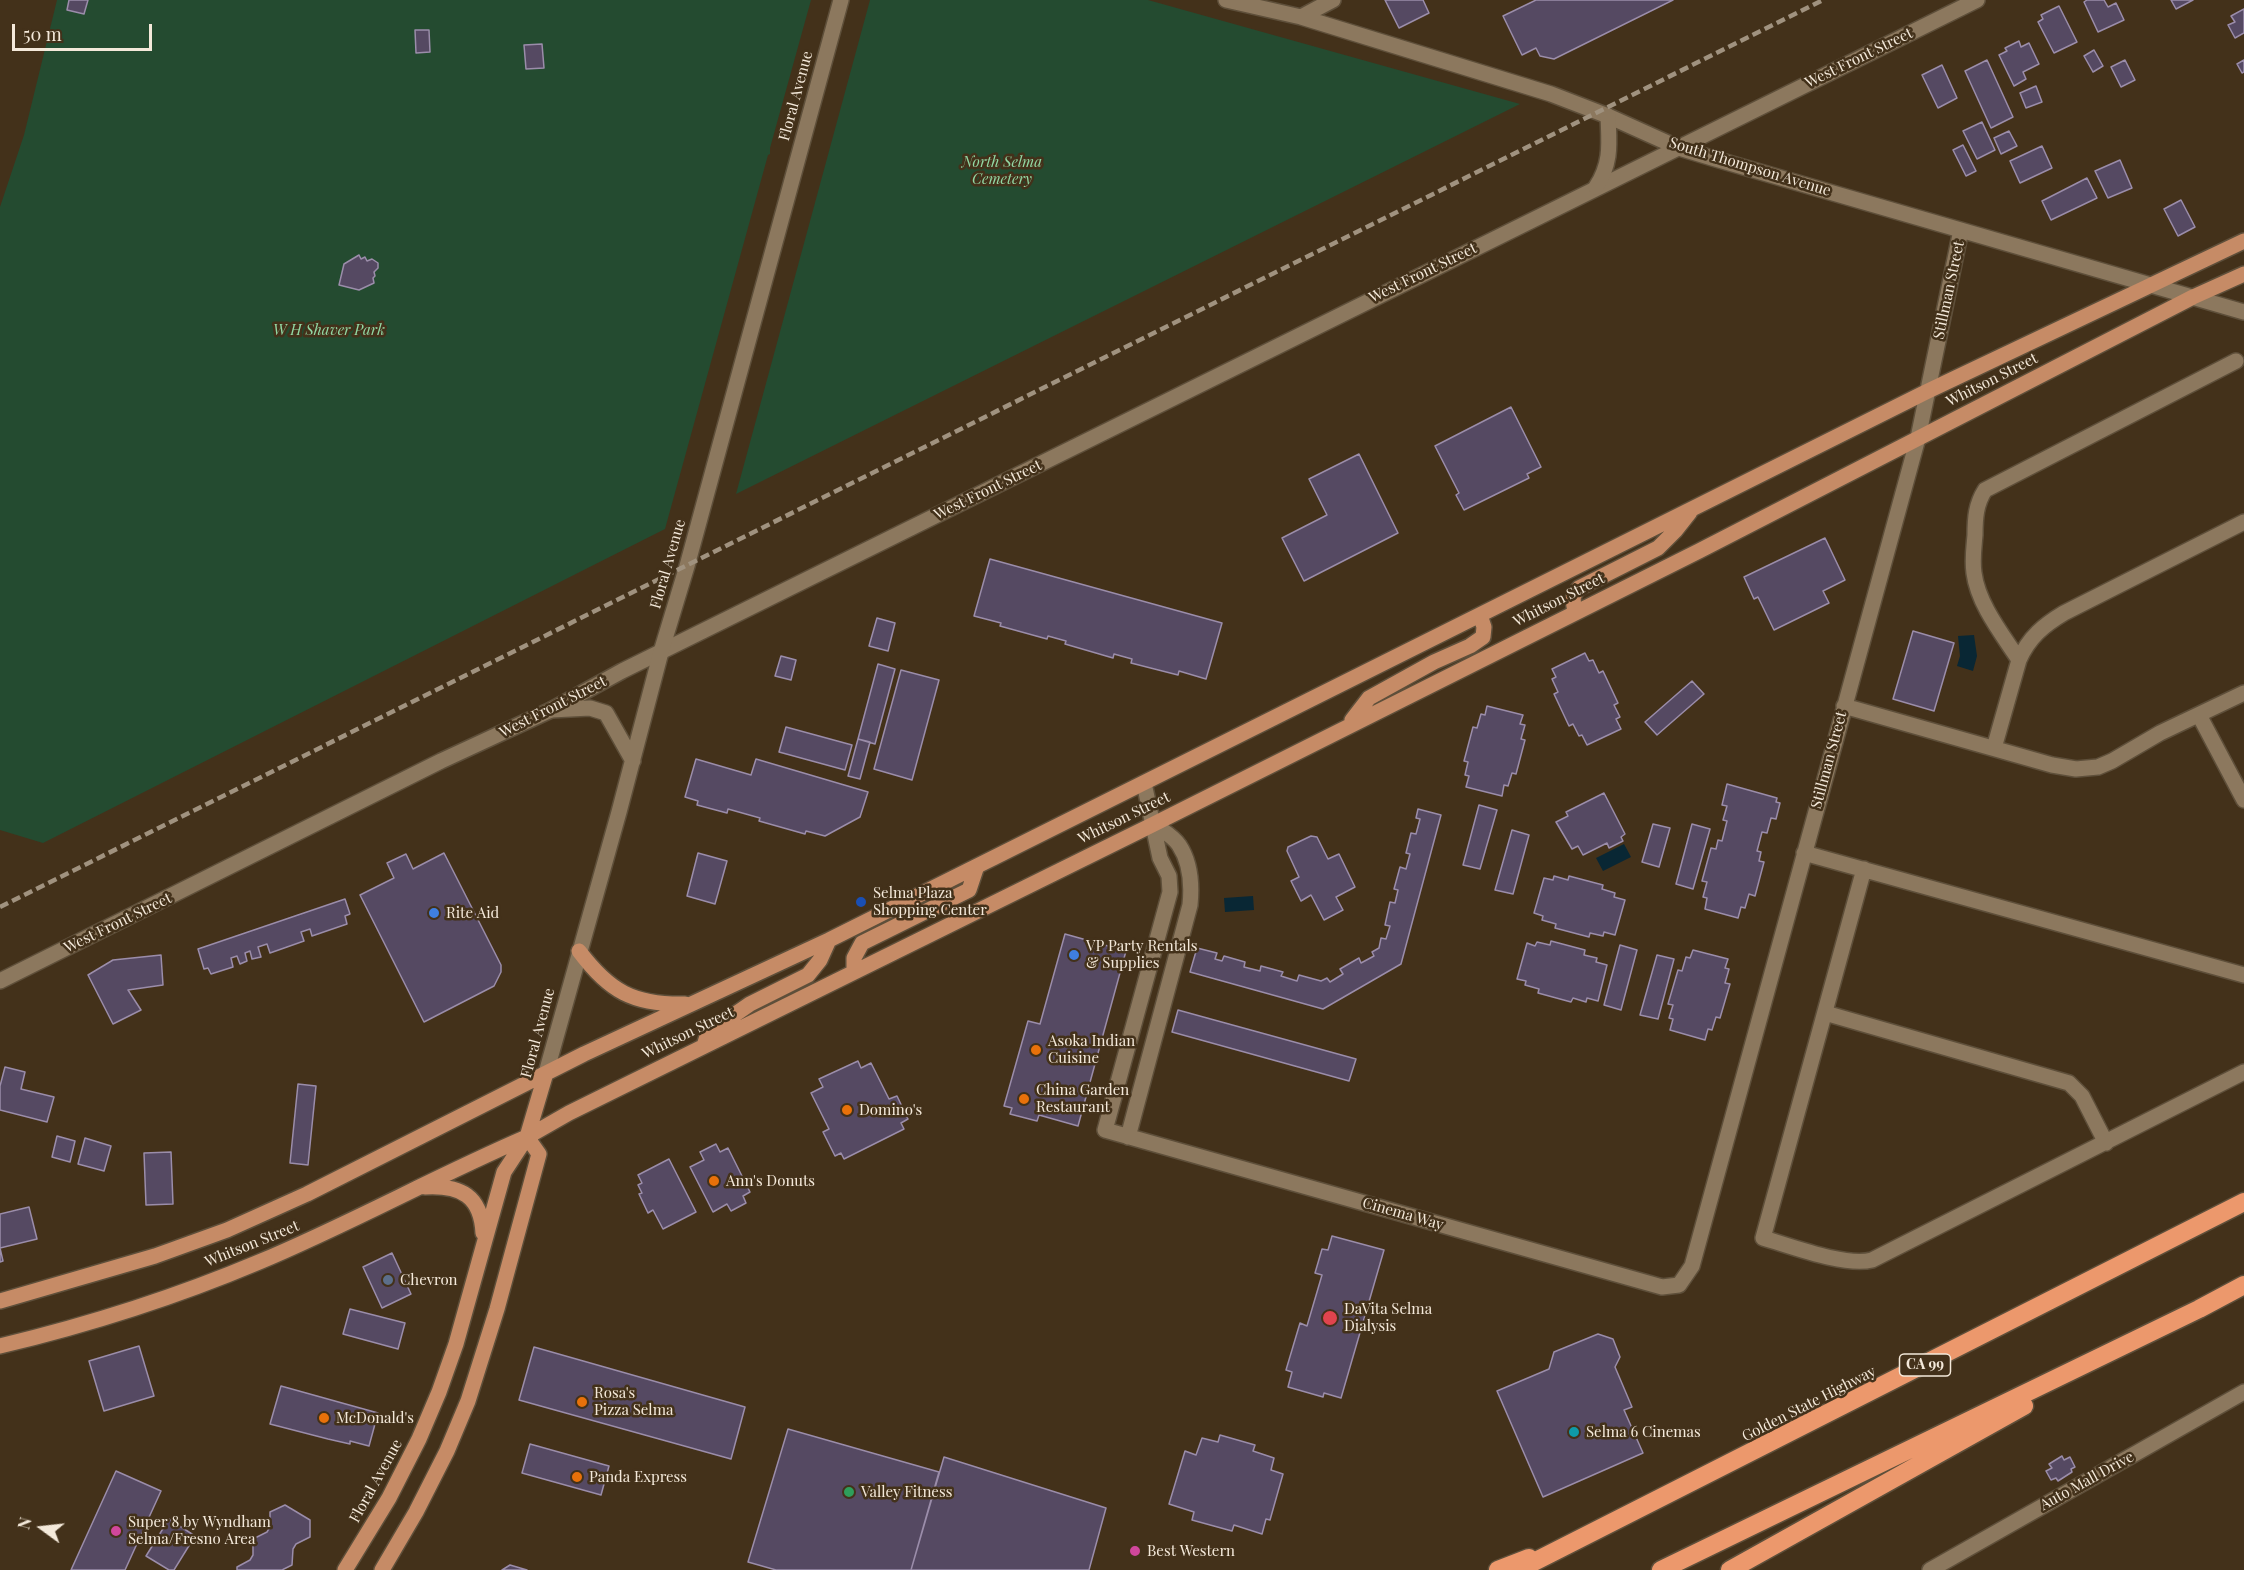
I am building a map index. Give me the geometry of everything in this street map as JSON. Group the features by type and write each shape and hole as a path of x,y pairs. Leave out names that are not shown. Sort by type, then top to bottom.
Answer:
{"highway":[{"name":"Golden State Highway","path":"1518,1570 2244,1202"},
{"path":"1730,1570 2244,1285"},
{"path":"1661,1570 2199,1309"},
{"path":"1498,1570 1606,1527"}],"main road":[{"name":"Whitson Street","path":"0,1301 155,1256 227,1230 307,1194 546,1073 977,866 1928,391 2244,241"},
{"name":"Whitson Street","path":"0,1346 55,1332 178,1293 258,1263 527,1137 568,1113 1154,824 2244,273"},
{"path":"1575,612 1574,593 1579,588 1658,548 1692,510"},
{"path":"1348,725 1370,698 1483,637 1484,627 1480,615"},
{"path":"854,972 854,958 862,943 969,890 977,866"},
{"path":"704,1046 708,1033 750,1005 808,975 819,960 829,939"},
{"path":"579,951 599,976 615,989 652,1002 688,1004"},
{"name":"Floral Avenue","path":"345,1570 389,1498 427,1420 456,1344 504,1172 527,1137 546,1073"},
{"path":"382,1570 441,1462 468,1401 497,1309 539,1154 527,1137"},
{"path":"422,1187 450,1188 470,1197 479,1208 482,1217 484,1244"}],"street":[{"name":"Floral Avenue","path":"546,1073 841,0"},
{"name":"South Thompson Avenue","path":"1226,0 1302,17 1551,94 1608,116 1679,148 2244,312"},
{"path":"1302,17 1334,0"},
{"name":"West Front Street","path":"0,981 441,761 551,710 662,652 1977,0"},
{"path":"1596,187 1605,173 1609,151 1608,116"},
{"name":"Stillman Street","path":"1679,1285 1692,1266 1918,438 1961,230"},
{"path":"2019,660 2000,632 1976,581 1974,570 1975,515 1985,490 1994,483 2236,361"},
{"path":"1994,748 2019,660 2031,638 2049,622 2244,522"},
{"path":"1844,706 2052,765 2086,769 2112,761 2160,734 2244,693"},
{"path":"551,710 590,708 606,713 633,761"},
{"path":"2199,715 2244,800"},
{"name":"Cinema Way","path":"1144,783 1160,858 1169,876 1170,892 1105,1130 1662,1287 1679,1285"},
{"path":"1128,1137 1190,897 1190,874 1179,844 1154,824"},
{"path":"1804,854 2244,975"},
{"path":"1864,869 1763,1238 1843,1260 1863,1263 1872,1260 2244,1072"},
{"path":"1825,1013 2069,1083 2082,1096 2106,1143"},
{"name":"Auto Mall Drive","path":"1930,1570 2244,1392"}],"green space":[{"name":"W H Shaver Park","path":"57,0 811,0 665,529 43,843 0,830 0,207 24,135"},
{"name":"North Selma Cemetery","path":"870,0 1148,0 1520,104 736,494"}],"water":[{"path":"1974,635 1977,656 1973,671 1957,666 1960,656 1958,636"},
{"path":"1624,844 1631,857 1603,871 1596,858"},
{"path":"1253,896 1254,910 1225,912 1224,898"}],"building":[{"path":"69,0 88,0 84,14 67,10"},
{"path":"1385,0 1423,0 1429,13 1399,28"},
{"path":"1536,0 1673,0 1554,59 1540,56 1536,48 1522,55 1503,16"},
{"path":"2104,0 2108,7 2116,3 2124,20 2098,32 2084,2"},
{"path":"2171,0 2193,0 2176,9"},
{"path":"2059,6 2077,42 2054,53 2038,22 2043,19 2041,15"},
{"path":"2244,9 2244,33 2235,38 2228,25 2235,22 2231,16"},
{"path":"415,30 429,30 430,52 416,53"},
{"path":"2019,41 2021,47 2029,43 2039,64 2023,72 2026,79 2014,86 1999,55 2007,51 2005,48"},
{"path":"542,44 544,68 526,69 524,45"},
{"path":"2094,50 2103,66 2093,72 2084,56"},
{"path":"1987,60 2013,117 1991,128 1965,71"},
{"path":"2125,60 2135,80 2121,87 2111,67"},
{"path":"2244,60 2244,72 2242,73 2237,64"},
{"path":"1942,65 1957,98 1938,108 1922,75"},
{"path":"2036,86 2042,102 2026,108 2020,93"},
{"path":"1982,122 1995,150 1977,159 1963,131"},
{"path":"2009,131 2017,146 2001,154 1994,138"},
{"path":"1963,145 1976,171 1966,176 1953,150"},
{"path":"2042,146 2052,168 2020,183 2010,161"},
{"path":"2120,160 2132,188 2108,198 2095,171"},
{"path":"2087,178 2097,198 2051,220 2042,201"},
{"path":"2181,200 2195,227 2178,236 2164,209"},
{"path":"359,255 361,259 365,257 367,261 372,259 378,263 378,268 374,272 374,283 359,290 339,285 344,264"},
{"path":"1511,407 1541,467 1527,474 1529,478 1464,510 1456,495 1459,493 1435,446"},
{"path":"1359,454 1398,533 1304,581 1282,538 1327,515 1309,479"},
{"path":"1825,538 1845,580 1823,591 1829,603 1774,630 1758,597 1754,599 1744,577"},
{"path":"990,559 1222,623 1206,679 1179,671 1178,675 1131,663 1132,659 1114,654 1113,658 1065,644 1066,641 1048,636 1047,639 974,616"},
{"path":"877,618 895,623 888,651 869,646"},
{"path":"1913,631 1954,643 1934,711 1893,699"},
{"path":"1585,653 1589,661 1593,660 1599,673 1603,671 1618,703 1614,705 1620,717 1616,719 1621,729 1587,745 1573,724 1569,726 1554,694 1558,692 1552,679 1556,677 1552,669"},
{"path":"781,656 796,660 791,680 775,676"},
{"path":"878,664 895,669 875,744 858,739"},
{"path":"901,670 939,680 912,780 874,769"},
{"path":"1692,681 1704,694 1657,735 1645,722"},
{"path":"1487,706 1523,715 1520,724 1525,725 1521,739 1525,740 1516,774 1512,773 1508,786 1504,785 1502,796 1466,787 1469,776 1465,775 1468,762 1464,761 1473,727 1477,728 1481,714 1485,715"},
{"path":"786,727 852,745 845,770 779,752"},
{"path":"858,739 870,742 860,779 848,776"},
{"path":"696,759 751,775 756,759 868,792 860,817 825,836 806,831 805,834 759,821 760,818 728,809 727,813 697,805 698,801 685,797"},
{"path":"1727,784 1777,798 1776,802 1780,803 1776,819 1771,818 1767,833 1762,832 1757,851 1761,852 1759,861 1764,862 1755,896 1749,894 1745,908 1741,907 1738,918 1705,909 1707,898 1703,897 1707,882 1702,881 1711,848 1716,849 1718,840 1722,841 1727,821 1723,820 1727,806 1722,805"},
{"path":"1604,793 1625,834 1621,837 1623,841 1609,848 1607,843 1583,855 1578,846 1572,849 1556,822 1568,816 1566,812"},
{"path":"1479,805 1497,810 1480,869 1463,865"},
{"path":"1418,809 1441,815 1401,964 1323,1009 1190,972 1197,948 1217,953 1215,959 1222,961 1224,956 1245,962 1244,967 1260,971 1261,966 1283,972 1281,976 1297,981 1299,975 1321,981 1327,978 1330,982 1343,974 1340,969 1359,958 1361,963 1374,956 1372,952 1379,948 1381,938 1386,939 1390,926 1385,925 1390,902 1395,903 1398,890 1394,889 1400,867 1406,869 1410,854 1406,853 1411,833 1416,834 1420,819 1416,818"},
{"path":"1653,824 1670,828 1659,867 1642,862"},
{"path":"1692,824 1710,829 1693,889 1676,884"},
{"path":"1512,830 1529,835 1513,894 1495,890"},
{"path":"1311,836 1317,837 1328,859 1339,854 1355,887 1336,897 1343,910 1324,920 1311,895 1301,901 1291,881 1299,877 1287,851 1288,847"},
{"path":"444,853 501,965 501,972 494,986 424,1022 360,895 394,878 387,863 406,854 413,869"},
{"path":"698,853 727,861 715,904 687,896"},
{"path":"1554,876 1568,880 1569,876 1603,885 1602,889 1615,893 1614,897 1625,900 1615,935 1604,932 1603,936 1590,933 1589,937 1555,928 1556,924 1542,920 1543,916 1534,913 1544,878 1553,880"},
{"path":"345,899 350,914 345,916 347,924 312,936 310,929 301,932 304,941 270,953 267,944 258,947 261,957 252,959 250,951 245,953 247,961 240,964 237,956 231,958 233,967 211,974 208,968 204,969 198,949"},
{"path":"1065,934 1126,951 1078,1126 1039,1115 1037,1121 1010,1114 1012,1108 1004,1106 1028,1021 1040,1024"},
{"path":"1551,941 1585,950 1584,955 1597,958 1596,962 1607,965 1598,1001 1587,998 1586,1002 1573,998 1571,1002 1538,993 1539,989 1525,985 1526,981 1517,979 1527,943 1535,946 1537,942 1550,945"},
{"path":"1620,945 1637,950 1621,1010 1604,1005"},
{"path":"1693,950 1728,959 1725,968 1729,969 1725,983 1730,984 1720,1018 1716,1017 1712,1030 1708,1029 1705,1040 1670,1030 1673,1019 1669,1018 1673,1005 1668,1004 1678,970 1682,971 1686,957 1690,958"},
{"path":"161,955 163,985 128,990 141,1010 113,1024 88,975 113,960"},
{"path":"1657,955 1674,959 1658,1019 1640,1015"},
{"path":"1178,1010 1356,1059 1349,1081 1172,1032"},
{"path":"858,1061 861,1068 871,1063 889,1099 897,1096 908,1119 901,1123 904,1129 844,1159 841,1153 835,1156 823,1132 829,1129 811,1093 823,1087 819,1079"},
{"path":"5,1067 25,1072 21,1089 54,1097 47,1122 0,1110 0,1086"},
{"path":"298,1084 316,1086 308,1165 290,1163"},
{"path":"57,1136 75,1141 70,1162 52,1157"},
{"path":"85,1138 111,1146 104,1171 78,1164"},
{"path":"716,1144 720,1152 728,1148 750,1192 743,1196 746,1203 731,1211 727,1204 713,1212 690,1167 704,1160 700,1152"},
{"path":"171,1152 173,1204 146,1205 144,1153"},
{"path":"669,1159 696,1212 663,1229 653,1210 648,1213 639,1194 642,1193 638,1185 642,1183 638,1175"},
{"path":"29,1207 37,1239 0,1248 0,1214"},
{"path":"1332,1236 1384,1250 1341,1398 1324,1393 1323,1397 1288,1387 1292,1372 1286,1370 1300,1323 1307,1326 1322,1275 1315,1273 1322,1249 1328,1250"},
{"path":"392,1253 411,1294 382,1308 363,1267"},
{"path":"350,1309 405,1323 398,1349 343,1334"},
{"name":"Selma 6 Cinemas","path":"1598,1334 1613,1339 1620,1357 1615,1367 1632,1407 1624,1410 1643,1453 1543,1497 1497,1391 1549,1369 1554,1352"},
{"path":"139,1346 154,1396 104,1411 89,1361"},
{"path":"534,1347 745,1407 731,1459 519,1400"},
{"name":"McDonald's","path":"281,1386 378,1413 369,1446 350,1441 350,1444 270,1424"},
{"path":"788,1429 939,1472 911,1570 776,1570 748,1562"},
{"path":"1220,1435 1255,1445 1253,1451 1274,1458 1271,1470 1283,1474 1270,1520 1266,1519 1262,1534 1234,1525 1232,1531 1192,1520 1194,1512 1169,1504 1185,1451 1196,1455 1202,1438 1218,1442"},
{"path":"530,1444 609,1466 601,1495 522,1473"},
{"path":"2062,1456 2064,1460 2070,1457 2075,1467 2071,1469 2072,1472 2058,1481 2056,1478 2051,1480 2046,1471 2052,1468 2049,1464"},
{"path":"944,1457 1106,1508 1089,1570 911,1570"},
{"name":"Super 8 by Wyndham Selma/Fresno Area","path":"116,1471 161,1491 125,1570 71,1570"},
{"path":"285,1505 310,1520 310,1537 296,1544 293,1549 292,1565 282,1570 237,1570 237,1567 250,1560 253,1555 253,1539 267,1532 270,1527 270,1512"},
{"path":"169,1519 195,1536 174,1570 169,1570 146,1556"},
{"path":"510,1565 527,1570 502,1570"}],"railway":[{"path":"0,907 1823,0"}],"place":[{"name":"Selma Plaza Shopping Center","path":"861,902"},
{"name":"Rite Aid","path":"434,913"},
{"name":"VP Party Rentals & Supplies","path":"1074,955"},
{"name":"Asoka Indian Cuisine","path":"1036,1050"},
{"name":"China Garden Restaurant","path":"1024,1099"},
{"name":"Domino's","path":"847,1110"},
{"name":"Ann's Donuts","path":"714,1181"},
{"name":"Chevron","path":"388,1280"},
{"name":"DaVita Selma Dialysis","path":"1330,1318"},
{"name":"Rosa's Pizza Selma","path":"582,1402"},
{"name":"McDonald's","path":"324,1418"},
{"name":"Selma 6 Cinemas","path":"1574,1432"},
{"name":"Panda Express","path":"577,1477"},
{"name":"Valley Fitness","path":"849,1492"},
{"name":"Super 8 by Wyndham Selma/Fresno Area","path":"116,1531"},
{"name":"Best Western","path":"1135,1551"}]}
